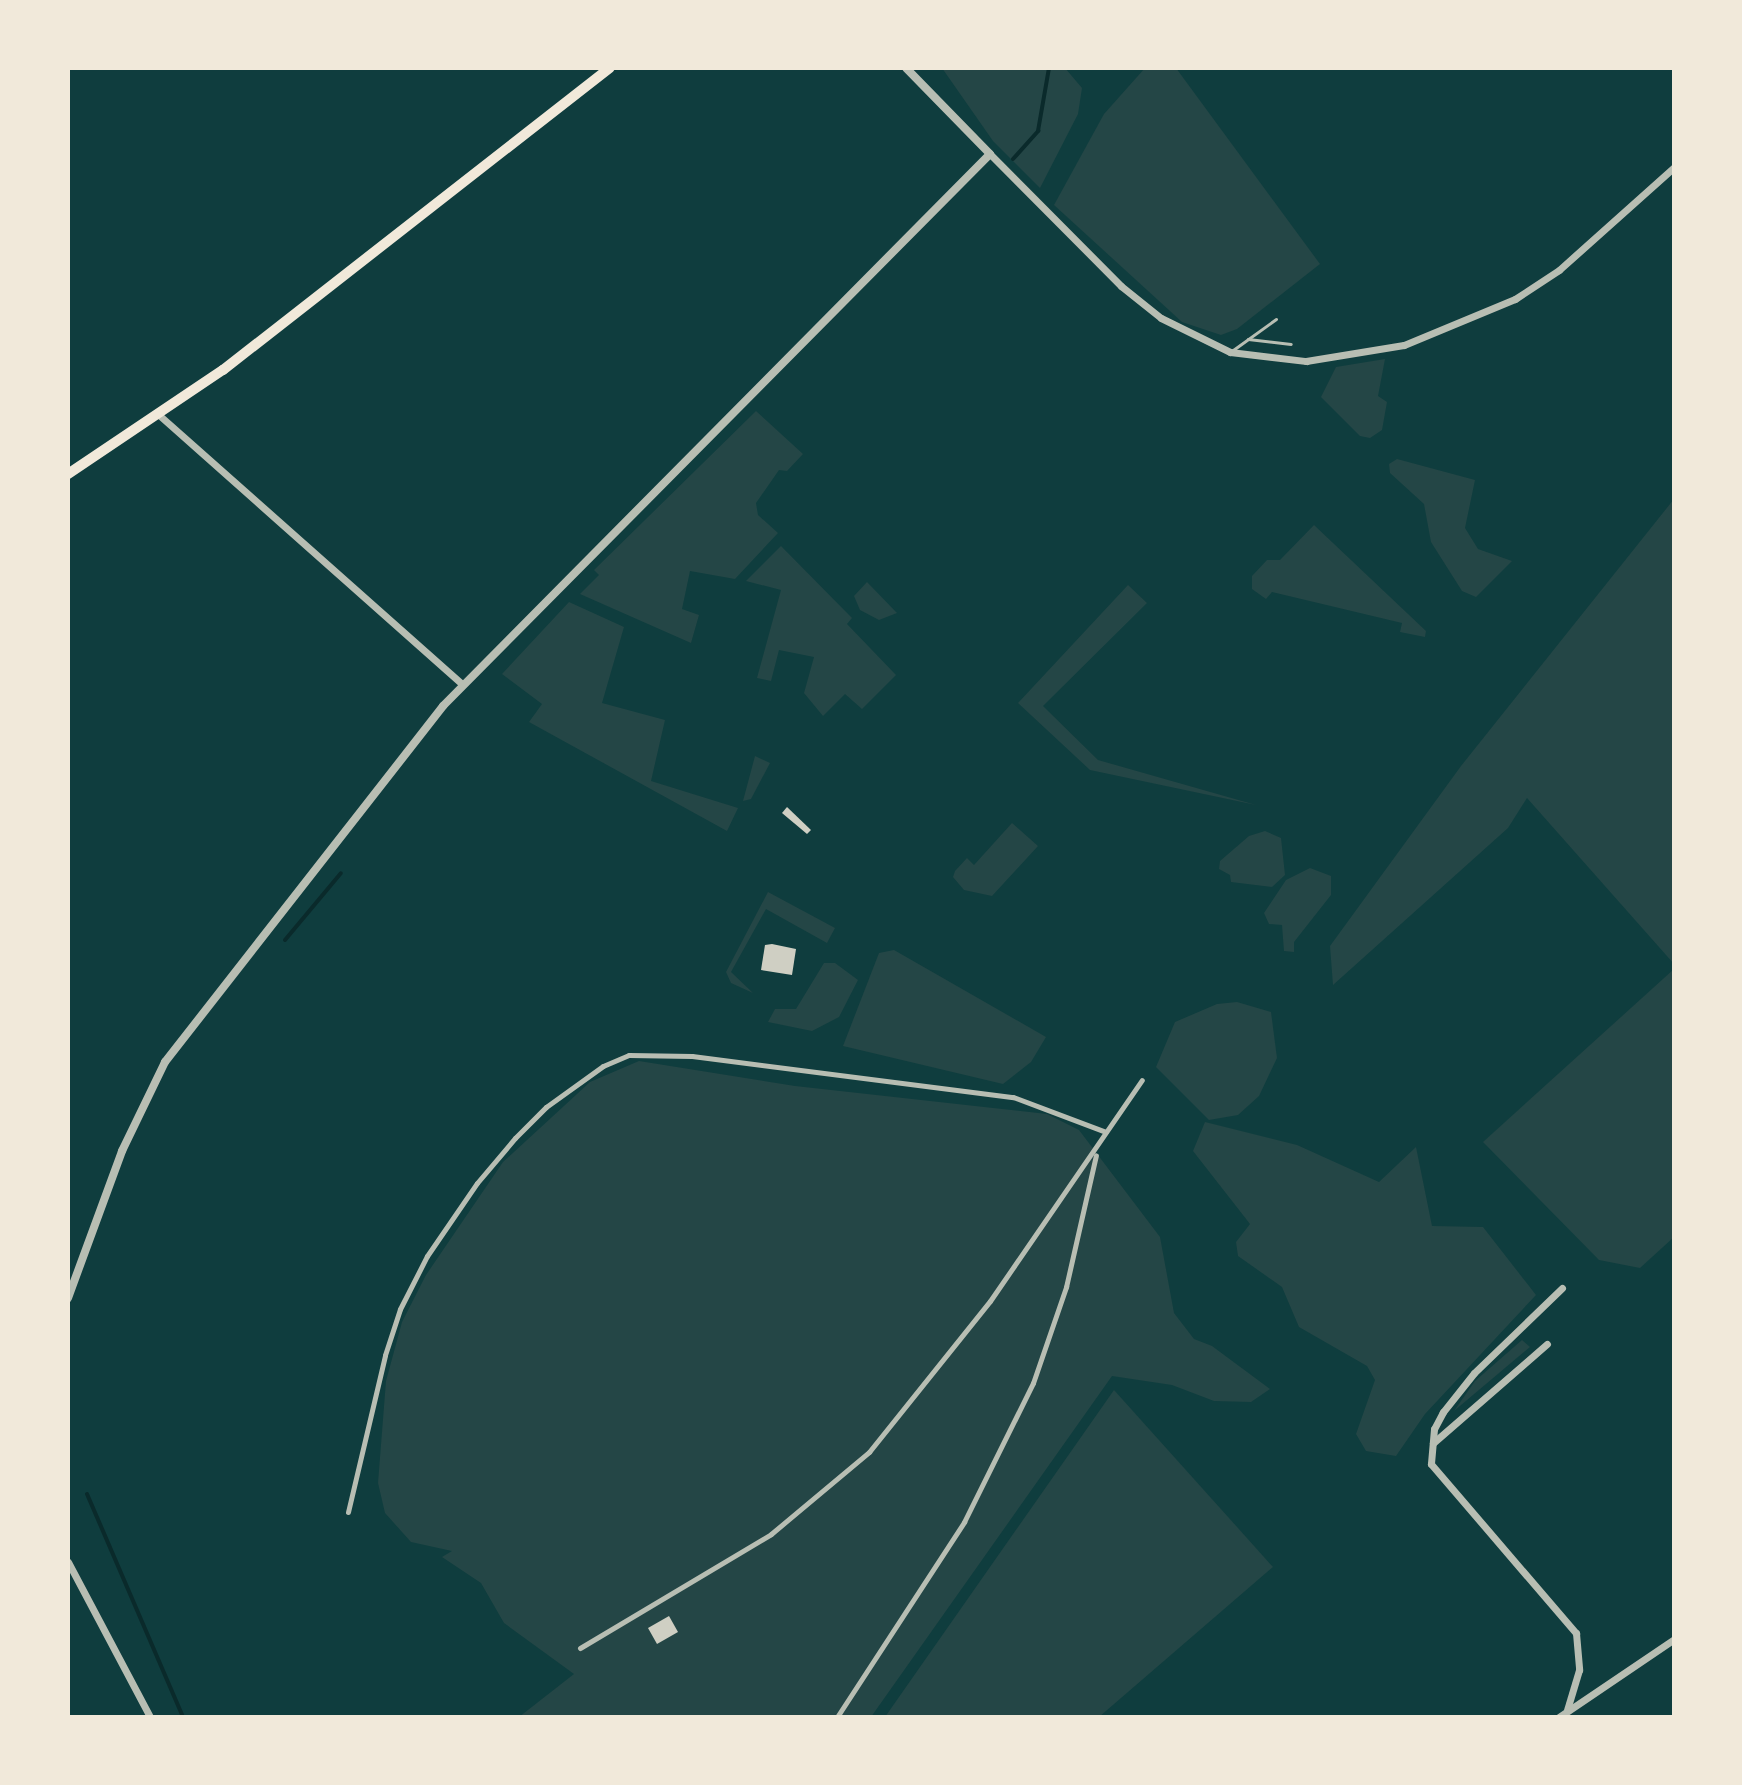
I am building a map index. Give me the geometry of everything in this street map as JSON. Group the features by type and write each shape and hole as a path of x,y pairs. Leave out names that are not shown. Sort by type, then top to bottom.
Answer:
{"main road":[{"path":"68,474 159,415 610,68"}],"street":[{"path":"906,68 1130,295 1172,325 1230,352 1330,361 1384,351 1460,325 1542,283 1674,167"},
{"path":"68,1298 122,1151 165,1062 202,1009 462,684 990,154"},
{"path":"159,415 462,684"},
{"path":"348,1512 385,1355 400,1309 427,1256 477,1183 515,1138 546,1107 603,1066 629,1055 692,1056 1013,1097 1106,1132"},
{"path":"580,1648 696,1583 834,1485 869,1452 990,1301 1097,1150 1142,1080"},
{"path":"837,1717 964,1522 1027,1396 1066,1287 1097,1150"},
{"path":"1562,1288 1474,1373 1443,1412 1431,1445 1431,1464 1455,1497 1576,1633 1579,1670 1567,1710"},
{"path":"1431,1445 1547,1344"},
{"path":"68,1562 150,1717"},
{"path":"1559,1717 1674,1639"}],"lane":[{"path":"1230,352 1276,319"},
{"path":"1248,339 1291,344"}],"shaded area":[{"path":"942,68 1065,68 1082,88 1078,114 1040,188 993,141"},
{"path":"1145,68 1176,68 1320,264 1237,329 1221,335 1182,322 1054,205 1104,114"},
{"path":"1385,359 1378,396 1387,402 1382,430 1370,438 1360,436 1321,397 1336,367"},
{"path":"756,411 803,454 787,471 779,470 756,503 758,515 778,533 735,579 690,571 682,609 699,615 691,643 580,594 599,575 594,570"},
{"path":"1397,459 1475,480 1465,528 1478,549 1512,561 1476,597 1462,591 1431,542 1424,504 1390,473 1389,464"},
{"path":"1674,499 1674,964 1527,798 1508,828 1333,985 1330,946 1461,766"},
{"path":"1314,525 1426,631 1425,637 1400,632 1402,623 1272,592 1266,599 1252,589 1252,576 1267,560 1280,560"},
{"path":"781,546 852,618 847,624 896,675 862,709 845,694 823,716 804,693 814,657 779,650 771,681 757,678 781,590 746,581"},
{"path":"867,582 897,613 879,620 860,610 854,596"},
{"path":"1128,585 1147,603 1043,706 1098,760 1256,805 1090,770 1018,703"},
{"path":"569,602 624,627 602,703 665,720 651,781 738,808 727,831 529,722 542,704 502,674"},
{"path":"755,756 770,763 751,799 743,801"},
{"path":"1012,823 1038,846 992,896 964,890 953,877 955,871 967,858 974,865"},
{"path":"1265,831 1281,838 1285,875 1272,887 1231,882 1230,875 1219,869 1220,861 1249,836"},
{"path":"1310,868 1331,876 1331,895 1294,942 1294,952 1284,951 1282,925 1269,924 1264,913 1286,880"},
{"path":"768,892 835,928 827,943 766,909 731,972 753,993 731,983 726,972"},
{"path":"894,950 1046,1037 1031,1062 1003,1084 843,1046 879,953"},
{"path":"824,963 835,963 858,980 839,1017 812,1031 768,1022 775,1009 796,1009"},
{"path":"1674,969 1674,1237 1640,1268 1599,1260 1483,1142"},
{"path":"1237,1002 1271,1012 1277,1058 1259,1096 1238,1115 1209,1120 1156,1067 1175,1022 1217,1004"},
{"path":"639,1061 795,1086 1047,1114 1079,1130 1160,1237 1174,1313 1194,1339 1212,1346 1270,1389 1251,1402 1214,1401 1172,1385 1112,1376 871,1717 519,1717 574,1674 504,1623 481,1583 442,1557 452,1551 411,1542 385,1513 378,1483 386,1381 402,1322 426,1275 503,1162 590,1082"},
{"path":"1205,1122 1297,1145 1379,1182 1416,1147 1432,1226 1483,1227 1536,1295 1425,1414 1396,1456 1366,1451 1356,1434 1375,1380 1367,1366 1299,1327 1282,1287 1238,1256 1236,1242 1250,1224 1193,1151"},
{"path":"1522,1340 1530,1347 1454,1411 1475,1381"},
{"path":"1114,1390 1273,1567 1099,1717 885,1717"}],"building":[{"path":"787,807 811,830 807,834 782,813"},
{"path":"765,945 796,949 792,975 761,970"},
{"path":"669,1616 678,1632 657,1644 648,1628"}],"waterway":[{"path":"1013,159 1038,131 1049,68"},
{"path":"285,940 341,873"},
{"path":"87,1494 183,1717"}]}
